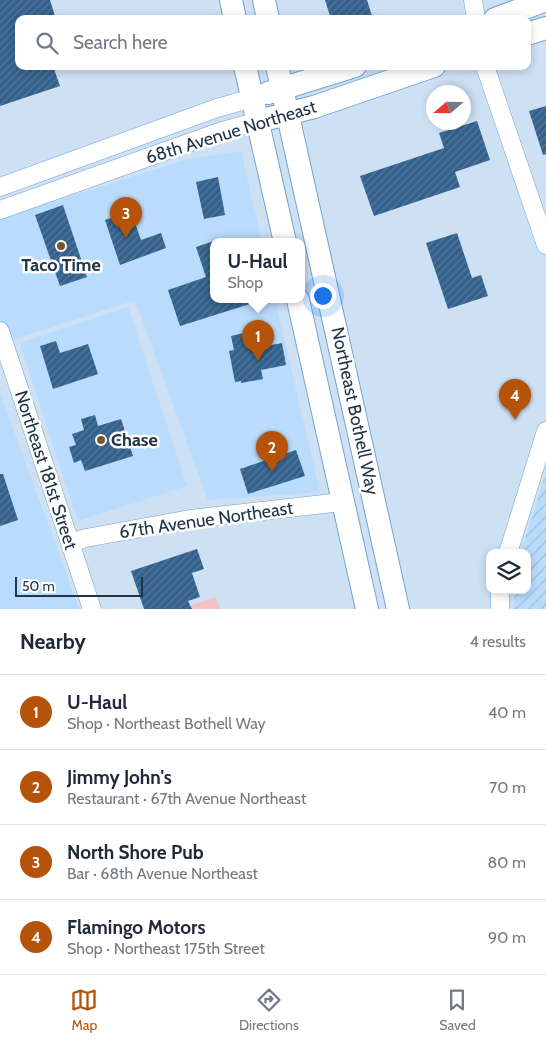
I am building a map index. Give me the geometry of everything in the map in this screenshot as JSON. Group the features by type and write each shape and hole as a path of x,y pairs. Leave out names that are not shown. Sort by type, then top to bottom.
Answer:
{"main road":[{"path":"231,0 234,15"},
{"path":"264,0 267,15"},
{"path":"506,15 546,0"},
{"path":"531,33 546,28"},
{"path":"247,70 285,238"},
{"name":"Northeast Bothell Way","path":"278,70 398,609"},
{"name":"68th Avenue Northeast","path":"253,98 342,70"},
{"name":"68th Avenue Northeast","path":"259,121 288,114 422,70"},
{"name":"Northeast Bothell Way","path":"299,303 367,609"},
{"path":"342,502 356,515 366,532 383,609"}],"street":[{"path":"473,0 475,15"},
{"path":"486,70 546,245"},
{"name":"68th Avenue Northeast","path":"0,187 217,108 253,98"},
{"name":"68th Avenue Northeast","path":"0,210 222,131 259,121"},
{"name":"Northeast 181st Street","path":"0,331 92,609"},
{"path":"509,549 546,431"},
{"name":"67th Avenue Northeast","path":"70,543 190,519 342,502"},
{"path":"500,594 500,609"}],"shaded area":[{"path":"241,151 261,238 210,238 210,303 276,303 320,492 208,500 135,300 0,344 0,219 188,159"},
{"path":"128,307 187,486 78,521 20,343"},
{"path":"0,393 79,609 0,609"},
{"path":"546,472 546,609 514,609 515,594 531,594 531,549 522,549"},
{"path":"216,597 220,609 192,609 191,605"}],"building":[{"path":"0,0 50,0 55,15 15,15 15,70 54,70 60,86 0,106"},
{"path":"325,0 367,0 372,15 330,15"},
{"path":"546,106 546,154 543,155 529,111"},
{"path":"477,121 490,160 455,172 460,187 374,216 360,176 444,148 439,133 448,130 471,130 471,123"},
{"path":"218,177 225,215 204,219 196,182"},
{"name":"Taco Time","path":"63,205 87,277 60,286 35,215"},
{"path":"131,211 141,240 161,233 166,248 120,265 105,220"},
{"path":"457,233 472,278 481,275 488,296 448,309 426,243"},
{"path":"210,242 210,303 253,303 180,326 168,290 206,277 196,247"},
{"path":"253,331 256,348 282,343 286,365 261,370 263,379 241,383 241,381 235,382 229,351 234,350 231,336"},
{"path":"56,341 60,353 88,344 98,374 53,389 40,346"},
{"name":"Chase","path":"95,415 98,426 121,419 133,456 85,471 81,460 74,463 69,447 76,445 72,434 84,430 81,419"},
{"path":"296,450 305,476 248,494 240,469"},
{"path":"0,474 3,474 18,520 0,526"},
{"path":"197,549 204,569 192,573 200,597 188,601 192,609 144,609 131,571"}],"place":[{"name":"North Shore Pub","path":"126,238"},
{"name":"Taco Time","path":"61,246"},
{"name":"U-Haul","path":"258,361"},
{"name":"Flamingo Motors","path":"515,420"},
{"name":"Chase","path":"101,440"},
{"name":"Jimmy John's","path":"272,472"}]}
